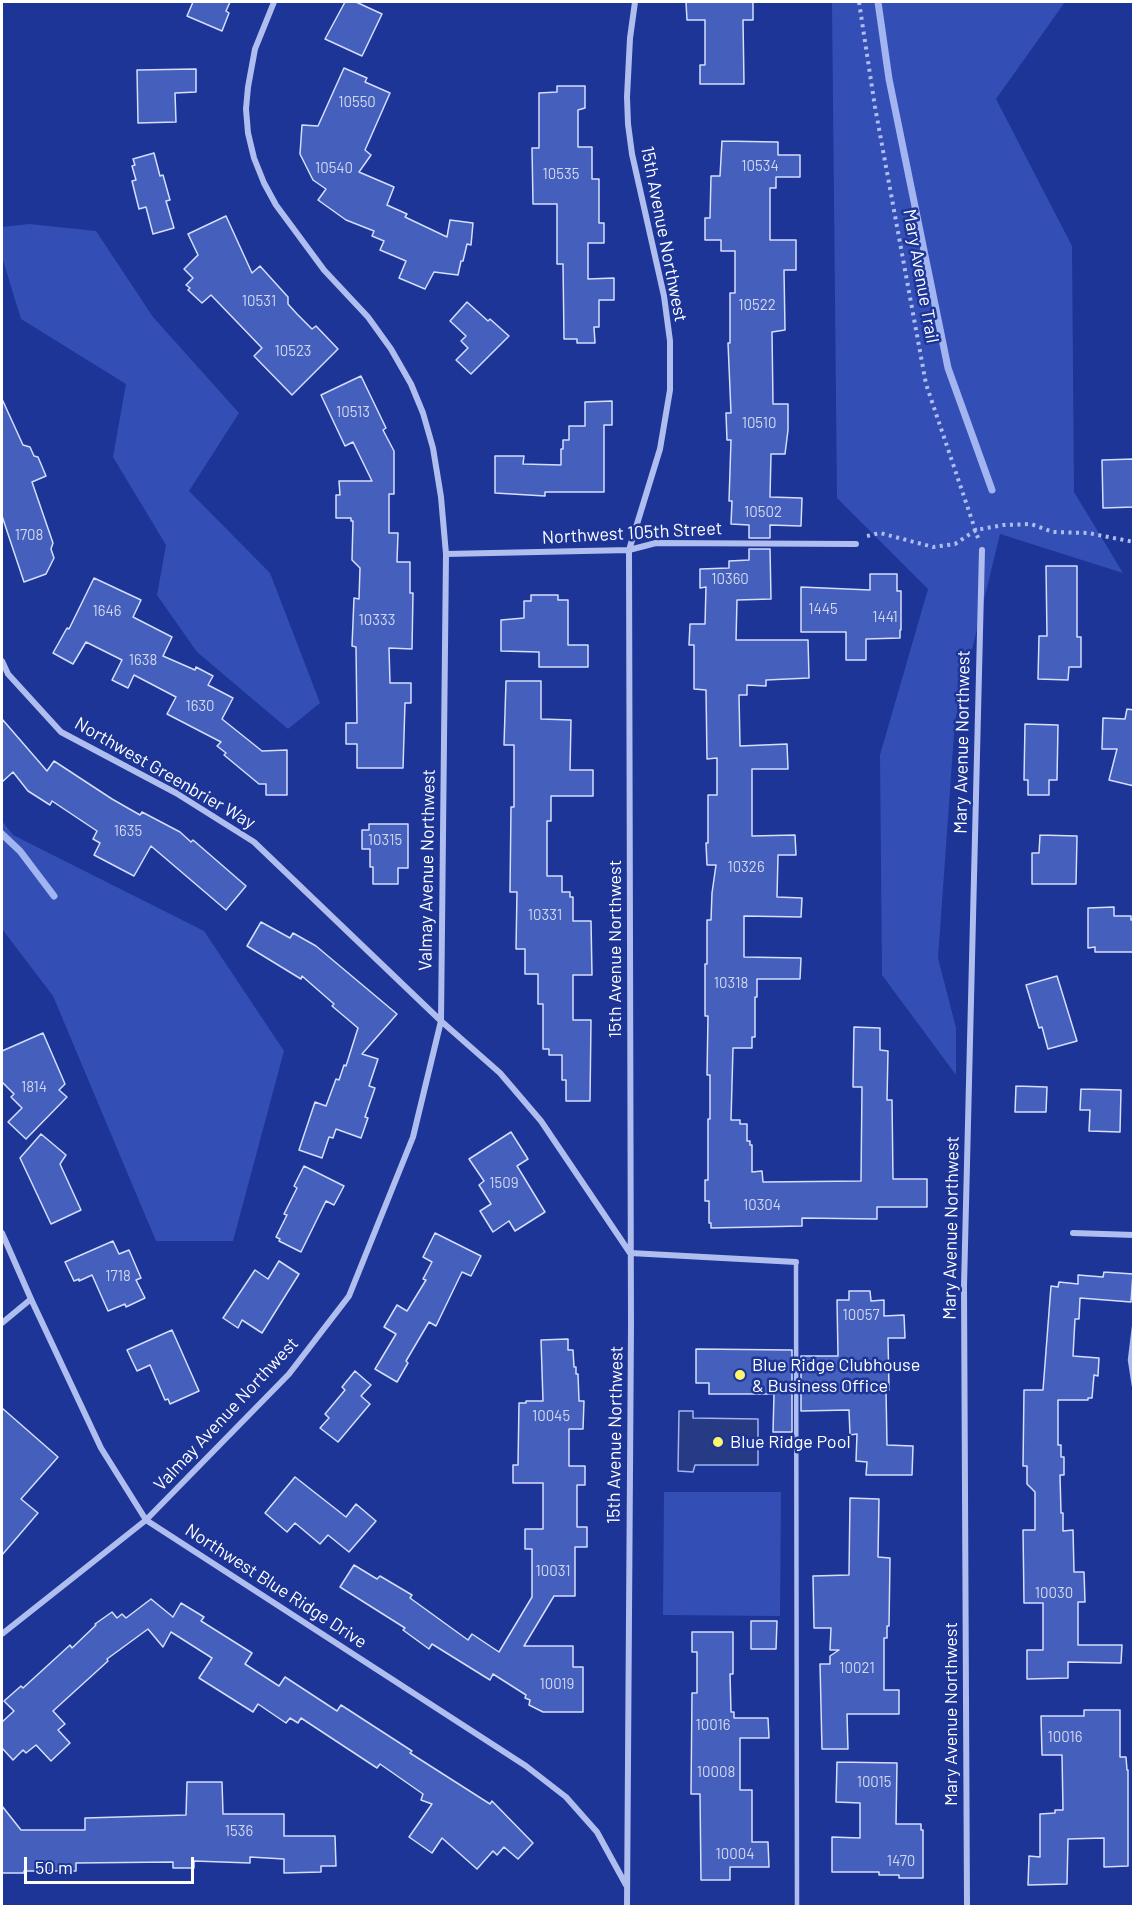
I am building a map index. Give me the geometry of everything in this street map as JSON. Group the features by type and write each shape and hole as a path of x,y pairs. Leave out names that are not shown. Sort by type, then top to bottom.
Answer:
{"street":[{"name":"Valmay Avenue Northwest","path":"2,1634 146,1520 289,1374 349,1296 413,1137 441,1021 446,555 441,497 433,448 423,413 411,384 391,349 368,317 324,270 276,206 254,158 247,117 248,87 255,49 274,2"},
{"name":"15th Avenue Northwest","path":"627,1906 632,1325 629,550 660,449 670,390 670,341 664,296 632,154 628,124 630,38 635,2"},
{"name":"Northwest 105th Street","path":"446,555 629,550 656,543 856,544"},
{"name":"Mary Avenue Northwest","path":"967,1906 964,1286 982,550"},
{"name":"Northwest Greenbrier Way","path":"2,661 8,674 62,732 176,793 255,842 441,1021 500,1073 541,1121 630,1252"},
{"name":"Northwest Blue Ridge Drive","path":"2,1233 101,1448 146,1520 526,1766 566,1797 597,1832 626,1886"},
{"path":"1073,1233 1134,1235"},
{"path":"630,1252 796,1262"},
{"path":"2,1323 31,1299"}],"lane":[{"path":"796,1262 797,1906"},
{"path":"1134,1327 1130,1360 1134,1386"}],"path":[{"name":"Mary Avenue Trail","path":"859,2 875,107 926,384 982,550"},
{"path":"856,544 867,536 880,533 933,547 955,544 976,530 1003,525 1031,524 1053,532 1088,533 1134,542"}],"shaded area":[{"path":"832,2 1065,2 996,99 1072,246 1074,492 1123,573 1000,534 955,720 938,958 956,1028 956,1075 882,975 880,755 928,589 837,498"},
{"path":"29,224 96,231 153,317 239,413 189,491 270,573 320,703 288,729 197,652 157,595 166,545 113,457 126,384 21,319 2,257 2,227"},
{"path":"2,821 13,835 204,931 284,1051 233,1241 156,1241 53,996 2,929"},
{"name":"Blue Ridge Pool","path":"679,1411 693,1411 693,1418 758,1419 758,1465 695,1465 693,1472 678,1471"},
{"path":"664,1492 781,1492 780,1616 663,1615"}],"building":[{"path":"193,2 230,2 226,11 229,13 222,31 187,16"},
{"path":"345,2 356,2 382,14 362,56 325,39"},
{"path":"686,2 753,2 753,20 743,20 744,84 700,84 700,65 705,65 705,20 687,20"},
{"path":"344,68 367,78 365,82 390,93 365,150 371,155 359,172 394,187 387,205 407,214 405,217 447,237 450,220 473,223 471,245 467,244 458,275 434,272 425,289 399,278 406,261 380,250 384,241 372,236 374,231 346,220 318,200 326,189 313,180 300,154 302,125 318,126"},
{"path":"196,69 196,92 175,93 176,122 138,123 137,70"},
{"path":"557,86 585,86 585,108 578,110 578,147 592,147 592,179 599,179 599,223 604,223 604,243 588,243 588,279 614,278 614,300 599,300 599,327 594,327 595,343 577,343 577,339 564,339 563,264 557,264 557,204 533,204 532,148 539,148 539,93 557,92"},
{"path":"722,141 778,142 778,155 800,155 800,177 776,177 776,188 770,188 770,240 796,240 796,270 784,270 785,330 772,332 773,404 788,404 788,430 785,454 771,454 770,497 802,498 801,526 770,525 770,538 749,538 749,525 731,524 732,501 729,501 731,440 727,440 726,413 731,413 728,343 730,343 730,293 735,293 735,251 721,251 721,240 705,240 705,218 710,218 711,176 720,176"},
{"path":"154,153 170,200 166,201 174,228 153,234 146,207 139,209 132,181 136,180 132,166 135,165 133,159"},
{"path":"226,216 252,273 260,266 288,297 288,304 297,314 312,329 316,326 338,349 292,395 254,356 262,348 211,295 202,303 188,290 190,288 186,285 193,278 184,269 198,255 188,234"},
{"path":"467,302 509,336 471,374 456,360 468,348 461,341 466,336 450,321"},
{"path":"361,376 386,428 383,430 394,451 394,494 389,494 389,533 398,533 397,562 410,562 410,593 413,593 412,649 389,648 390,683 411,683 411,703 405,703 403,768 357,768 357,744 346,744 346,723 357,723 356,647 352,646 354,598 359,599 360,568 352,560 353,521 351,518 336,518 336,495 340,495 339,481 372,481 353,442 345,446 321,395"},
{"path":"2,399 23,445 30,447 34,456 38,457 46,476 32,482 53,543 51,549 54,558 46,574 24,582 2,516"},
{"path":"612,401 612,425 604,425 604,492 545,492 545,496 495,493 495,456 524,456 523,464 561,465 561,449 563,449 563,440 569,440 569,426 585,426 585,402"},
{"path":"1134,459 1134,507 1103,508 1102,460"},
{"path":"749,549 770,549 771,599 737,600 736,640 808,640 809,678 766,680 766,686 747,685 747,695 739,695 740,746 787,744 788,769 752,769 752,836 795,835 796,855 778,855 777,897 802,898 801,917 744,916 744,957 801,958 800,979 757,979 755,1037 752,1037 752,1048 733,1048 731,1120 740,1120 740,1124 747,1124 747,1141 750,1141 752,1145 752,1172 762,1171 763,1182 861,1181 862,1087 853,1087 854,1027 880,1028 880,1050 888,1051 887,1100 892,1100 893,1179 927,1179 927,1207 877,1207 877,1219 802,1218 802,1226 711,1228 711,1223 709,1223 709,1201 705,1201 705,1180 708,1180 710,1075 707,1075 708,1016 705,1016 705,964 707,964 707,920 711,920 716,865 707,865 706,843 708,843 708,795 717,795 717,758 707,759 706,690 694,689 694,645 689,645 690,624 705,624 706,587 700,588 700,569 729,568 729,561 749,560"},
{"path":"1046,566 1077,566 1077,637 1081,637 1081,667 1069,667 1068,680 1038,679 1039,636 1047,636"},
{"path":"870,574 897,574 897,591 901,591 900,638 866,639 866,660 846,660 846,632 801,632 801,587 870,590"},
{"path":"94,578 141,600 133,617 172,637 163,656 195,670 196,667 213,676 208,685 233,698 222,719 262,751 287,750 287,795 266,795 266,784 259,784 224,755 226,753 217,746 221,742 167,714 176,697 134,675 128,688 112,680 122,660 86,642 73,664 53,653 67,628 69,629"},
{"path":"531,595 558,595 558,600 568,600 568,645 588,645 588,667 539,667 539,652 501,651 501,620 524,618 524,601 531,601"},
{"path":"506,681 541,681 541,719 571,720 570,770 593,770 593,796 551,796 551,821 547,821 547,876 562,876 562,892 570,892 570,897 573,897 573,921 591,921 592,975 573,975 573,1020 591,1020 590,1101 566,1101 566,1080 562,1080 562,1055 549,1055 549,1049 543,1049 543,1004 538,1004 538,974 525,974 525,949 516,949 517,892 510,892 514,745 504,745"},
{"path":"1127,709 1134,710 1134,786 1109,780 1117,749 1102,749 1103,718 1125,719"},
{"path":"2,719 47,771 54,761 140,815 142,812 180,832 191,842 193,840 246,886 226,910 151,846 134,876 94,855 100,843 93,839 97,831 52,801 50,805 28,791 13,772 2,782"},
{"path":"1025,724 1058,725 1057,780 1049,780 1049,795 1028,795 1028,780 1024,780"},
{"path":"369,824 408,824 408,868 398,868 398,884 373,884 370,849 362,849 362,830 369,830"},
{"path":"1040,835 1077,836 1076,884 1032,884 1032,853 1039,853"},
{"path":"1114,907 1114,916 1131,916 1131,920 1134,920 1134,952 1095,952 1095,947 1088,948 1088,908"},
{"path":"261,922 290,938 293,933 316,946 397,1014 362,1054 378,1059 369,1086 375,1088 365,1117 368,1118 361,1138 336,1129 333,1138 329,1137 322,1158 299,1150 315,1102 326,1106 336,1079 339,1080 344,1065 346,1066 358,1028 302,976 301,979 247,946"},
{"path":"1057,976 1077,1041 1048,1049 1026,985"},
{"path":"43,1033 65,1084 59,1090 67,1097 26,1139 8,1122 22,1108 11,1097 14,1094 2,1082 2,1051"},
{"path":"1016,1086 1047,1087 1046,1112 1015,1112"},
{"path":"1081,1089 1121,1090 1120,1132 1089,1131 1090,1110 1080,1110"},
{"path":"511,1132 528,1159 517,1166 545,1212 515,1231 509,1221 493,1232 480,1211 491,1204 479,1185 484,1181 469,1159"},
{"path":"41,1134 66,1155 60,1164 81,1210 51,1224 20,1158"},
{"path":"304,1166 344,1186 334,1205 326,1201 301,1252 279,1241 280,1239 276,1237 287,1215 284,1214 297,1188 294,1186"},
{"path":"435,1233 481,1256 471,1276 462,1272 436,1326 429,1322 406,1361 408,1363 397,1382 375,1369 396,1334 384,1327 397,1305 407,1311 426,1280 423,1279 432,1262 423,1257"},
{"path":"113,1241 119,1254 129,1250 141,1278 136,1280 145,1298 126,1307 125,1304 108,1311 92,1275 74,1281 65,1262"},
{"path":"279,1261 299,1274 262,1333 242,1320 238,1328 223,1318 255,1270 268,1279"},
{"path":"1104,1272 1133,1274 1131,1302 1080,1298 1079,1319 1075,1319 1073,1356 1099,1358 1098,1376 1094,1375 1092,1398 1058,1400 1058,1445 1061,1445 1061,1457 1064,1457 1064,1475 1060,1475 1063,1531 1073,1530 1074,1572 1084,1572 1085,1602 1078,1602 1078,1645 1122,1645 1121,1663 1068,1662 1068,1678 1027,1679 1027,1650 1043,1650 1043,1603 1024,1603 1023,1530 1035,1530 1035,1492 1027,1484 1027,1466 1023,1466 1024,1390 1043,1390 1051,1286 1058,1287 1059,1282 1078,1284 1078,1275 1103,1277"},
{"path":"849,1291 870,1291 871,1301 884,1300 884,1316 904,1315 905,1338 888,1338 887,1445 913,1446 912,1475 866,1475 867,1462 856,1461 857,1434 850,1435 849,1410 801,1411 801,1356 838,1356 837,1300 849,1300"},
{"path":"172,1330 199,1391 170,1404 168,1399 165,1400 150,1365 137,1371 127,1350"},
{"path":"568,1339 568,1350 573,1350 574,1367 578,1374 579,1401 584,1401 583,1429 569,1429 569,1466 585,1466 585,1485 577,1485 577,1527 587,1527 587,1547 575,1547 575,1596 554,1596 524,1646 573,1646 573,1667 583,1667 583,1712 543,1712 529,1705 530,1700 525,1698 526,1695 493,1674 490,1680 432,1644 429,1649 403,1630 405,1628 340,1587 354,1565 377,1579 380,1576 412,1595 410,1598 468,1640 472,1634 499,1652 532,1597 532,1549 525,1549 525,1529 543,1529 543,1483 513,1483 513,1465 518,1465 519,1403 543,1401 541,1340"},
{"name":"Blue Ridge Clubhouse & Business Office","path":"696,1349 792,1350 792,1432 773,1432 774,1394 709,1394 709,1383 696,1383"},
{"path":"355,1371 371,1385 361,1396 370,1404 338,1442 320,1428 329,1418 325,1414 345,1390 342,1387"},
{"path":"2,1408 58,1457 21,1499 38,1513 2,1555"},
{"path":"295,1477 346,1517 356,1504 376,1521 349,1552 328,1535 320,1544 295,1523 287,1532 265,1513"},
{"path":"850,1498 879,1499 878,1557 890,1558 889,1626 887,1626 887,1638 884,1638 884,1690 899,1690 899,1714 847,1714 848,1749 822,1749 820,1664 830,1664 830,1656 839,1650 830,1650 831,1628 814,1628 813,1576 849,1575"},
{"path":"151,1599 173,1617 181,1603 204,1617 201,1621 252,1653 245,1664 279,1686 285,1677 337,1711 341,1705 490,1804 492,1801 533,1843 518,1859 504,1847 497,1855 493,1851 477,1869 442,1838 432,1853 409,1837 432,1804 421,1800 423,1794 380,1764 377,1768 301,1718 298,1723 290,1718 286,1723 258,1704 253,1712 199,1678 212,1658 171,1632 163,1647 148,1629 107,1659 108,1661 53,1711 65,1724 58,1730 70,1743 51,1761 36,1745 26,1753 23,1750 13,1760 2,1748 2,1722 14,1711 4,1701 21,1686 23,1688 70,1645 72,1648 95,1624 112,1612 117,1618 122,1614 126,1618"},
{"path":"751,1621 777,1621 776,1649 751,1649"},
{"path":"692,1632 733,1632 733,1674 730,1674 731,1712 734,1712 734,1718 768,1718 769,1738 740,1738 740,1790 752,1790 752,1842 768,1842 769,1867 730,1867 730,1880 701,1880 700,1794 691,1794 692,1693 697,1693 697,1652 692,1652"},
{"path":"1084,1710 1120,1710 1120,1757 1126,1757 1128,1770 1128,1866 1104,1867 1104,1838 1068,1839 1067,1884 1028,1885 1029,1856 1040,1857 1040,1814 1063,1810 1062,1755 1042,1755 1041,1716 1084,1716"},
{"path":"837,1762 897,1763 896,1824 921,1824 923,1878 899,1878 899,1875 879,1875 879,1872 832,1872 832,1837 860,1838 860,1803 836,1802"},
{"path":"187,1782 222,1782 223,1814 284,1814 284,1836 335,1836 336,1866 321,1866 321,1872 284,1873 284,1859 250,1857 250,1863 194,1861 194,1868 173,1868 173,1862 76,1863 76,1871 2,1873 2,1806 21,1830 85,1830 85,1818 186,1815"}],"waterway":[{"path":"878,2 889,79 948,368 992,490"},
{"path":"2,834 20,851 54,896"}],"place":[{"name":"Blue Ridge Clubhouse & Business Office","path":"740,1375"},
{"name":"Blue Ridge Pool","path":"718,1442"}]}
